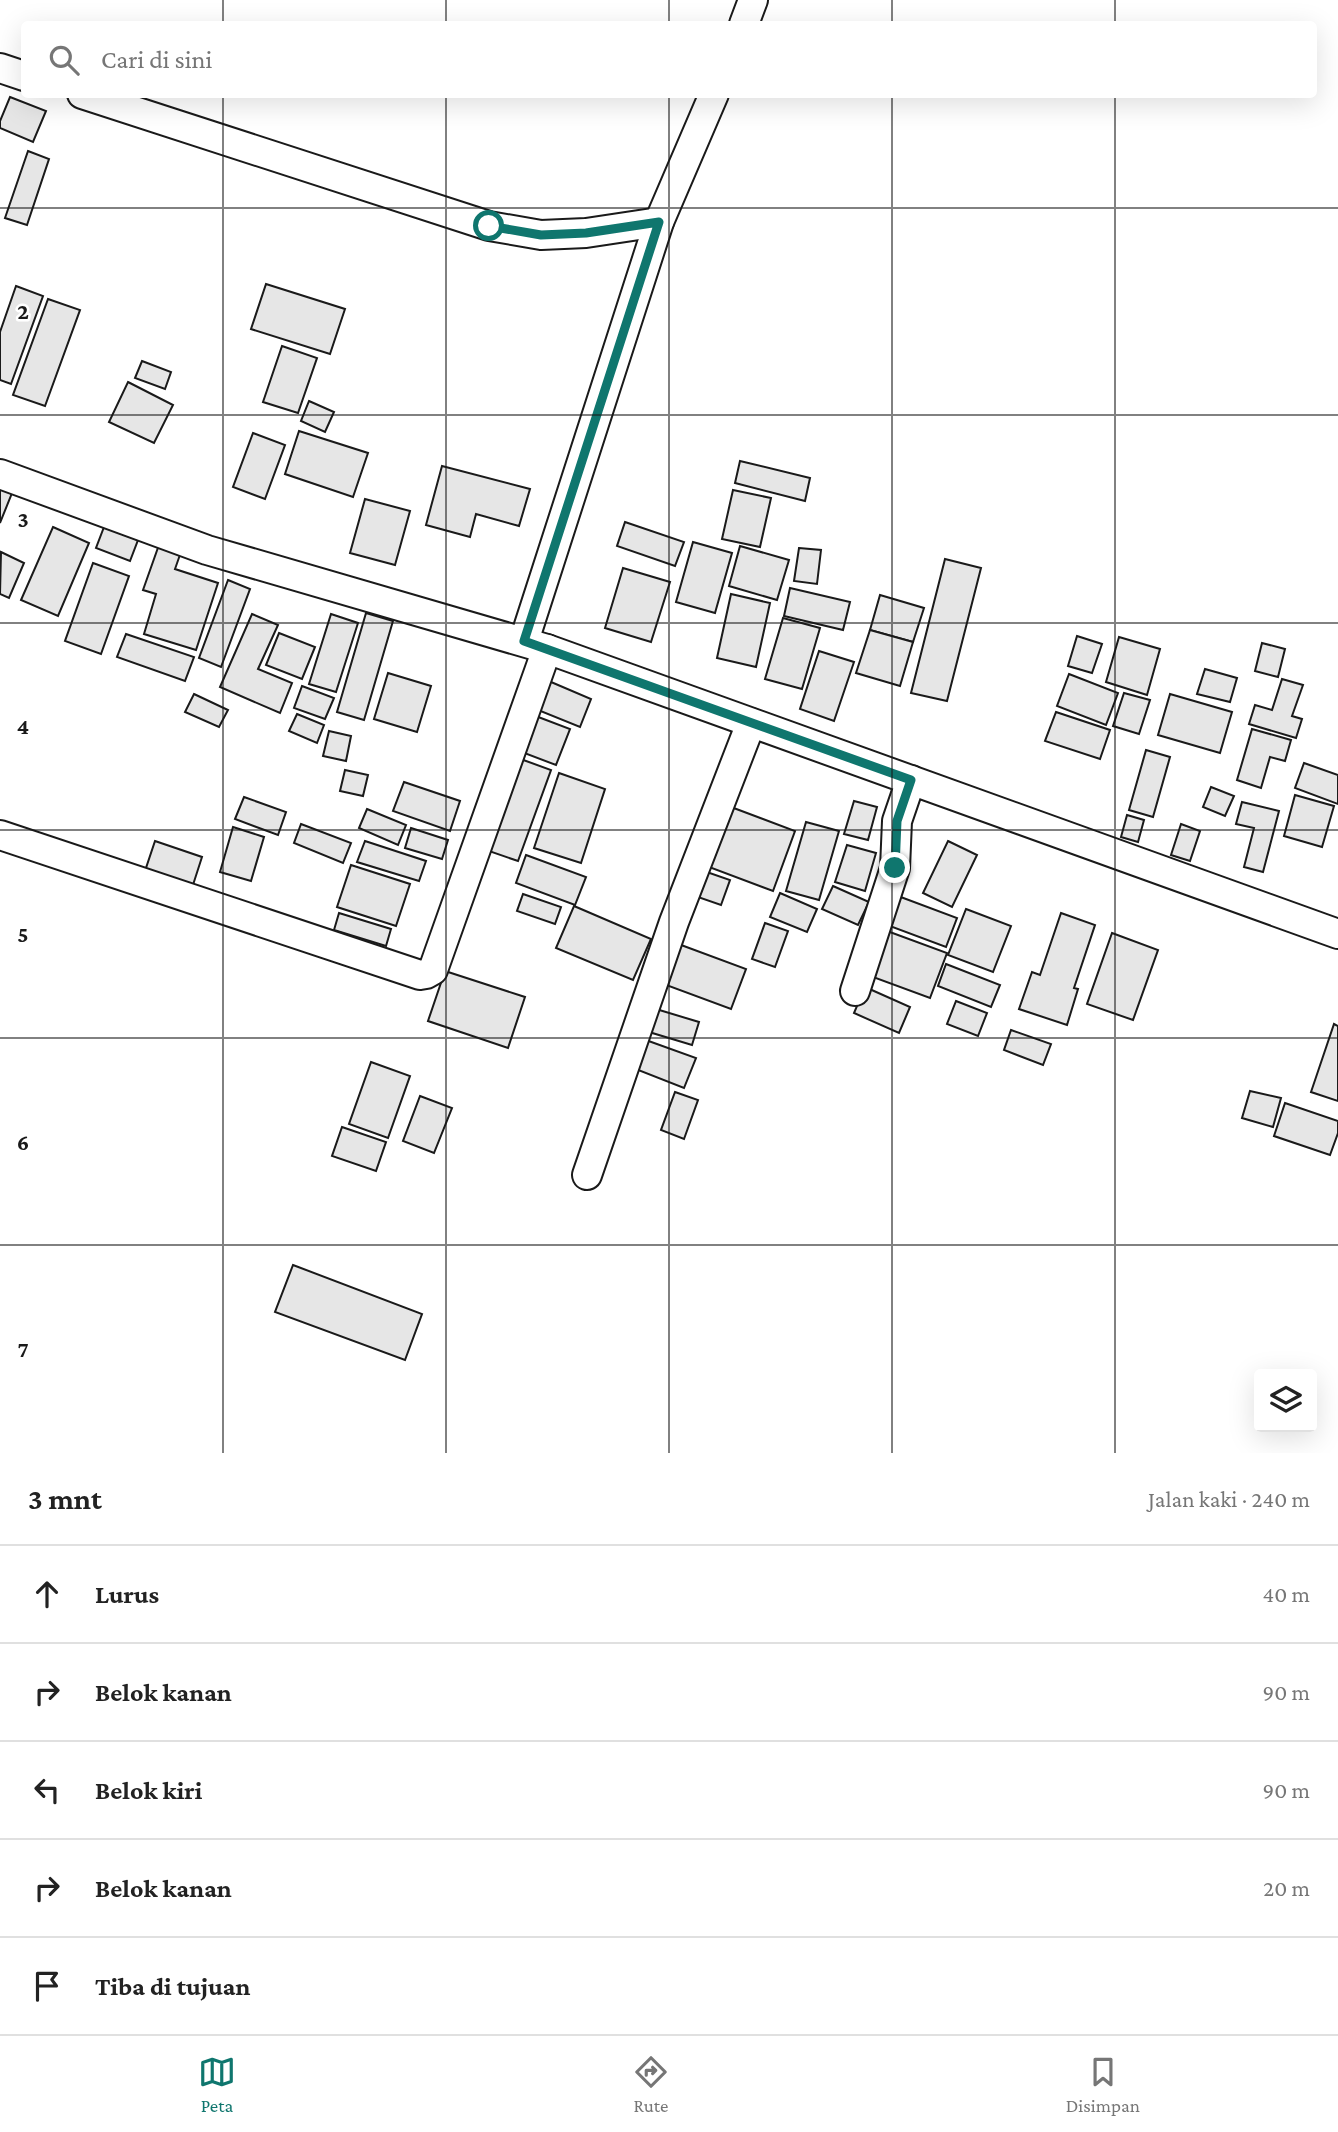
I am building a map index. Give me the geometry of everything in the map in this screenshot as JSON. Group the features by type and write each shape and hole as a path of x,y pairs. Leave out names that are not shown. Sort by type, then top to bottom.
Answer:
{"street":[{"path":"745,21 753,0"},
{"path":"0,68 21,75"},
{"path":"94,98 489,226 541,235 586,233 659,222"},
{"path":"0,835 420,975 433,970 536,645 659,222 712,98"},
{"path":"0,474 207,550 536,645 1338,934"},
{"path":"587,1175 674,922 751,723"},
{"path":"855,991 895,868 897,821 911,780"}],"building":[{"path":"10,97 46,111 33,142 0,128 0,121"},
{"path":"28,151 49,159 27,225 5,218"},
{"path":"266,284 345,309 330,354 251,329"},
{"path":"16,286 43,296 11,384 0,380 0,332"},
{"path":"48,299 80,310 45,406 13,395"},
{"path":"282,346 317,358 298,413 263,402"},
{"path":"142,361 171,372 165,389 135,378"},
{"path":"128,382 173,405 154,443 109,422"},
{"path":"309,401 334,412 325,432 301,421"},
{"path":"299,431 368,453 353,497 285,474"},
{"path":"253,433 285,445 265,499 233,487"},
{"path":"740,461 810,478 805,501 735,483"},
{"path":"442,466 530,489 519,526 476,514 470,537 426,525"},
{"path":"0,488 12,493 0,523"},
{"path":"733,490 771,498 760,547 722,539"},
{"path":"365,499 410,511 395,565 350,553"},
{"path":"625,522 684,542 675,566 617,546"},
{"path":"53,527 89,543 58,616 21,600"},
{"path":"104,527 138,540 130,561 96,548"},
{"path":"160,542 182,549 175,569 218,583 196,650 144,634 156,594 143,590"},
{"path":"693,542 732,553 715,613 676,602"},
{"path":"740,546 789,560 777,600 729,586"},
{"path":"799,548 821,550 817,584 794,581"},
{"path":"1,552 24,563 9,598 0,594"},
{"path":"945,559 981,568 947,701 911,693"},
{"path":"93,563 129,576 101,654 65,641"},
{"path":"623,568 670,582 651,642 605,628"},
{"path":"228,580 250,589 221,667 199,658"},
{"path":"790,588 850,602 843,630 784,616"},
{"path":"731,594 770,603 756,667 717,658"},
{"path":"880,595 924,608 913,642 870,630"},
{"path":"366,613 393,621 364,720 337,712"},
{"path":"252,614 278,625 258,669 292,683 280,713 220,687"},
{"path":"331,614 358,623 336,692 309,684"},
{"path":"783,618 820,628 802,689 765,679"},
{"path":"870,630 913,642 900,686 856,673"},
{"path":"279,633 315,647 302,679 266,665"},
{"path":"126,634 194,657 185,681 117,657"},
{"path":"1077,636 1102,644 1092,673 1068,666"},
{"path":"1119,637 1160,649 1147,695 1106,682"},
{"path":"1262,643 1285,649 1278,677 1255,671"},
{"path":"819,651 854,662 834,721 800,709"},
{"path":"1205,669 1237,678 1230,702 1197,694"},
{"path":"388,673 431,686 417,732 374,719"},
{"path":"1069,674 1118,693 1106,725 1057,706"},
{"path":"544,679 591,699 580,727 533,708"},
{"path":"1282,679 1303,685 1292,716 1302,719 1296,738 1249,724 1255,705 1272,710"},
{"path":"302,686 334,698 325,719 294,708"},
{"path":"1124,693 1150,700 1139,734 1113,726"},
{"path":"194,694 228,710 219,727 185,712"},
{"path":"1170,694 1232,712 1220,753 1158,735"},
{"path":"1056,712 1110,730 1100,759 1045,741"},
{"path":"297,714 324,725 317,743 289,731"},
{"path":"533,715 570,729 556,765 519,751"},
{"path":"1252,729 1291,740 1285,761 1270,757 1261,788 1237,780"},
{"path":"329,731 351,736 346,761 323,756"},
{"path":"1146,750 1170,757 1153,817 1129,810"},
{"path":"515,757 551,770 518,861 483,849"},
{"path":"1304,763 1338,775 1338,804 1295,788"},
{"path":"345,770 368,775 363,796 340,791"},
{"path":"559,773 605,789 581,863 534,848"},
{"path":"404,782 460,801 450,831 393,811"},
{"path":"1211,787 1234,796 1225,816 1203,807"},
{"path":"1295,795 1334,806 1322,847 1284,836"},
{"path":"244,797 286,812 278,835 235,819"},
{"path":"854,801 877,807 868,840 844,834"},
{"path":"1242,802 1279,811 1263,872 1244,867 1254,828 1236,824"},
{"path":"723,804 795,831 773,891 701,864"},
{"path":"367,809 406,825 398,845 359,828"},
{"path":"1127,815 1144,820 1138,842 1121,837"},
{"path":"806,822 839,831 819,900 786,891"},
{"path":"301,824 351,843 343,863 294,843"},
{"path":"1181,824 1200,831 1190,861 1171,855"},
{"path":"233,827 264,837 251,881 220,872"},
{"path":"411,828 448,840 442,859 405,848"},
{"path":"155,841 202,857 192,888 145,871"},
{"path":"365,841 426,861 419,881 357,862"},
{"path":"948,841 977,855 952,907 923,893"},
{"path":"847,845 876,853 865,891 835,882"},
{"path":"526,855 586,877 575,905 516,883"},
{"path":"351,865 410,884 396,926 337,907"},
{"path":"701,870 730,880 721,905 692,895"},
{"path":"833,886 869,902 858,925 822,909"},
{"path":"780,893 817,909 807,932 770,917"},
{"path":"890,893 957,918 946,947 879,922"},
{"path":"523,894 561,907 555,924 517,911"},
{"path":"574,906 651,939 633,980 556,948"},
{"path":"966,909 1011,926 993,972 948,955"},
{"path":"339,913 391,929 386,946 334,930"},
{"path":"1061,913 1095,925 1074,988 1078,989 1067,1025 1019,1009 1032,972 1040,975"},
{"path":"765,923 788,931 775,967 752,959"},
{"path":"879,928 947,953 930,998 862,973"},
{"path":"1112,933 1158,950 1133,1020 1087,1004"},
{"path":"673,942 746,969 731,1009 658,982"},
{"path":"946,964 1000,985 991,1007 938,986"},
{"path":"445,971 525,997 508,1048 428,1021"},
{"path":"865,987 910,1007 899,1033 854,1013"},
{"path":"956,1001 987,1013 978,1036 947,1024"},
{"path":"656,1009 699,1022 692,1045 649,1032"},
{"path":"1334,1024 1338,1026 1338,1101 1311,1092"},
{"path":"1011,1030 1051,1044 1043,1065 1004,1050"},
{"path":"643,1039 696,1058 684,1088 633,1068"},
{"path":"371,1062 410,1076 388,1138 349,1124"},
{"path":"1250,1091 1281,1098 1273,1127 1242,1118"},
{"path":"675,1092 698,1100 684,1139 661,1130"},
{"path":"420,1096 452,1108 434,1153 403,1141"},
{"path":"1285,1103 1338,1121 1338,1133 1330,1155 1274,1136"},
{"path":"342,1127 386,1142 376,1171 332,1156"},
{"path":"293,1265 422,1314 405,1360 275,1312"}],"route":[{"path":"489,226 541,235 586,233 659,222 524,641 911,780 897,821 898,847 895,868"}]}
